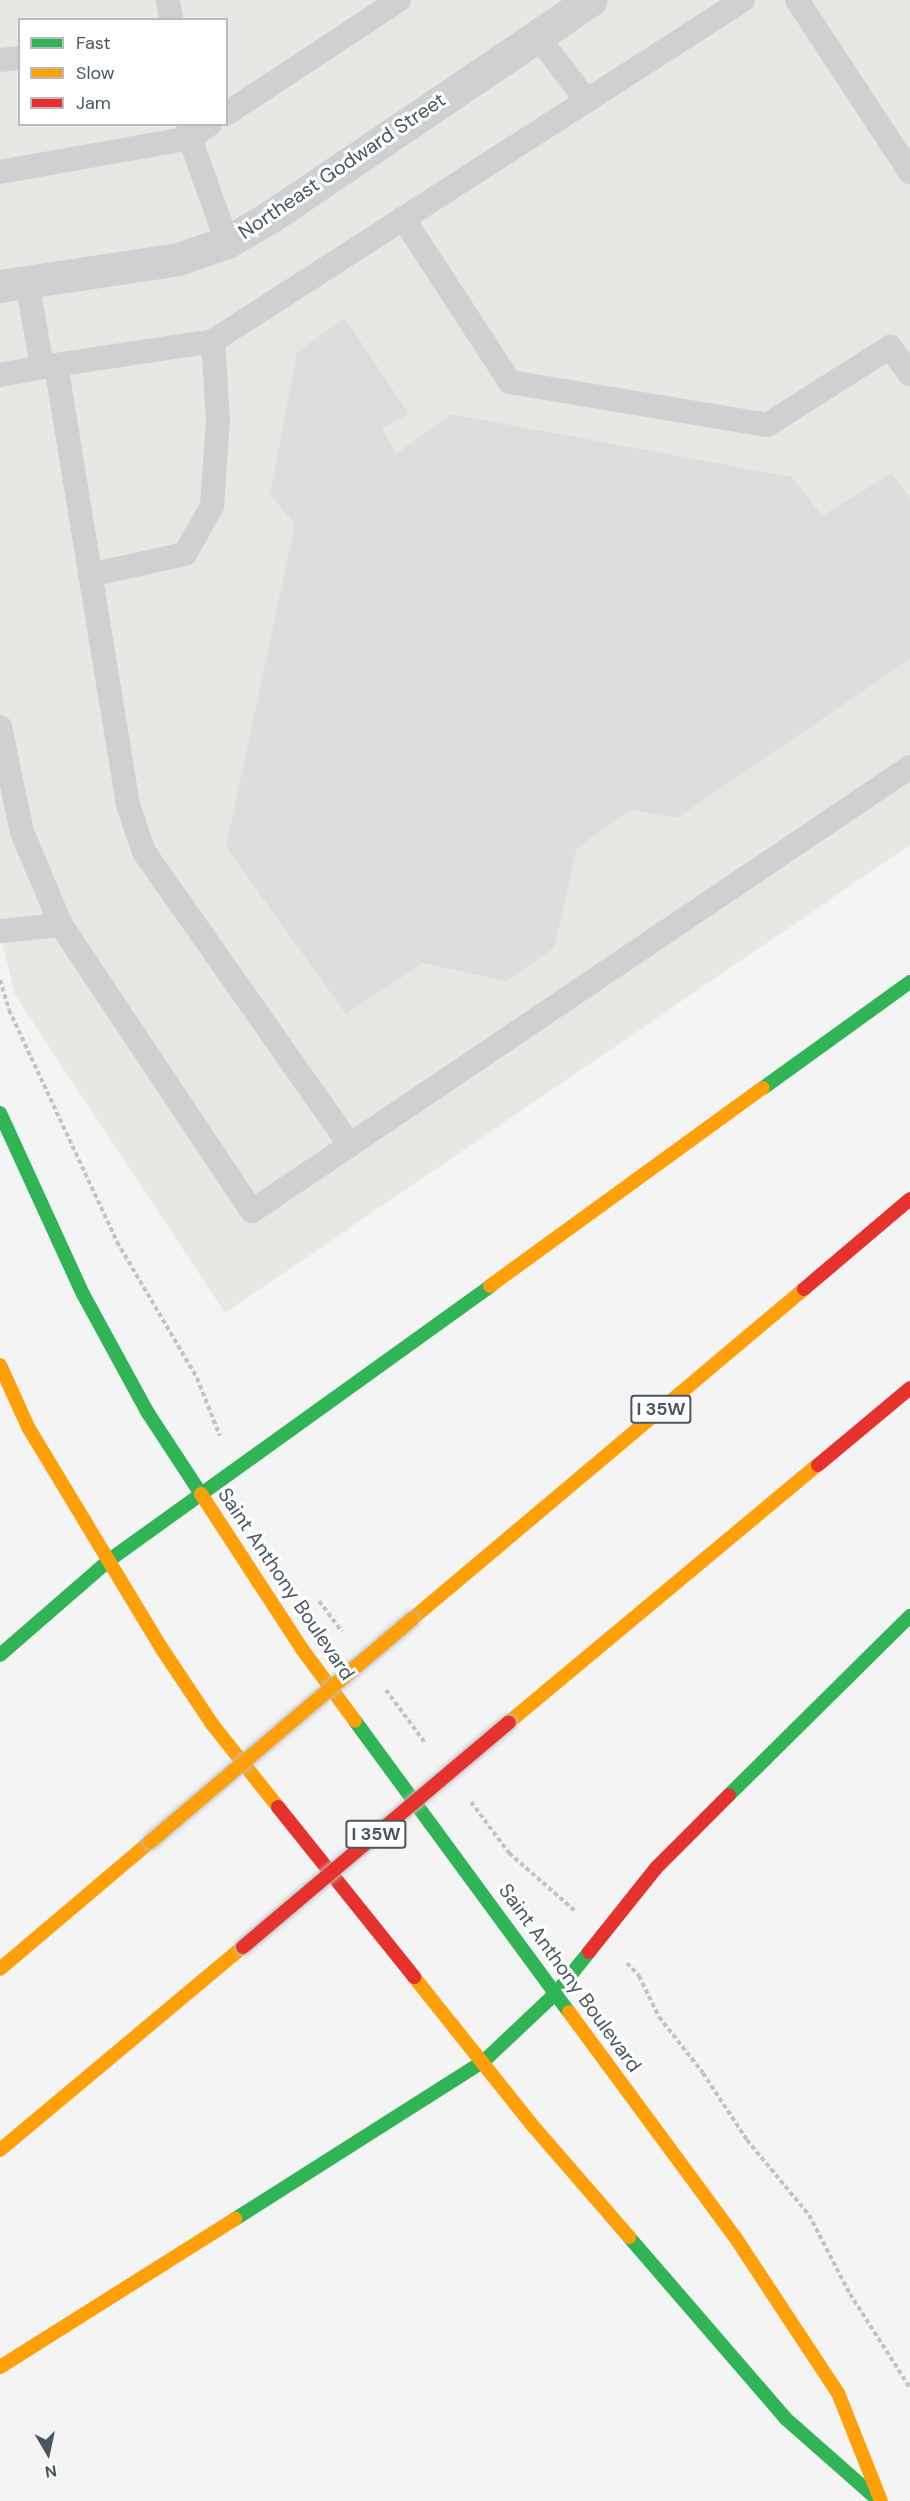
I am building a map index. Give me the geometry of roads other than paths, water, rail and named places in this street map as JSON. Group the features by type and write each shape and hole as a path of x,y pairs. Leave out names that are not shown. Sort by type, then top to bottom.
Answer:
{"main road":[{"path":"0,1655 108,1561 201,1492 910,982"},
{"name":"Saint Anthony Boulevard","path":"0,1113 83,1294 148,1413 302,1649 557,1992 735,2237 838,2393 880,2501"},
{"name":"I 35W","path":"0,1969 910,1199"},
{"name":"Saint Anthony Boulevard","path":"0,1365 28,1427 108,1561 212,1724 484,2061 533,2126 785,2418 880,2501"},
{"name":"I 35W","path":"0,2150 910,1388"},
{"path":"0,2367 484,2061 557,1992 656,1868 910,1616"}],"street":[{"name":"Northeast Godward Street","path":"14,284 178,259 227,242 270,217 590,0"}],"lane":[{"path":"168,0 171,18"},
{"path":"228,113 399,0"},
{"path":"0,375 213,341 743,0"},
{"path":"797,0 910,172"},
{"path":"537,36 587,101"},
{"path":"0,60 18,58"},
{"path":"0,172 204,126"},
{"path":"189,131 227,242"},
{"path":"403,218 510,382 767,425 890,347 910,375"},
{"path":"14,284 49,366 90,574 128,806 144,852 350,1144"},
{"path":"90,574 185,554 212,506 218,420 213,341"},
{"path":"0,727 22,832 62,925 252,1211 910,767"},
{"path":"0,931 62,925"}]}
